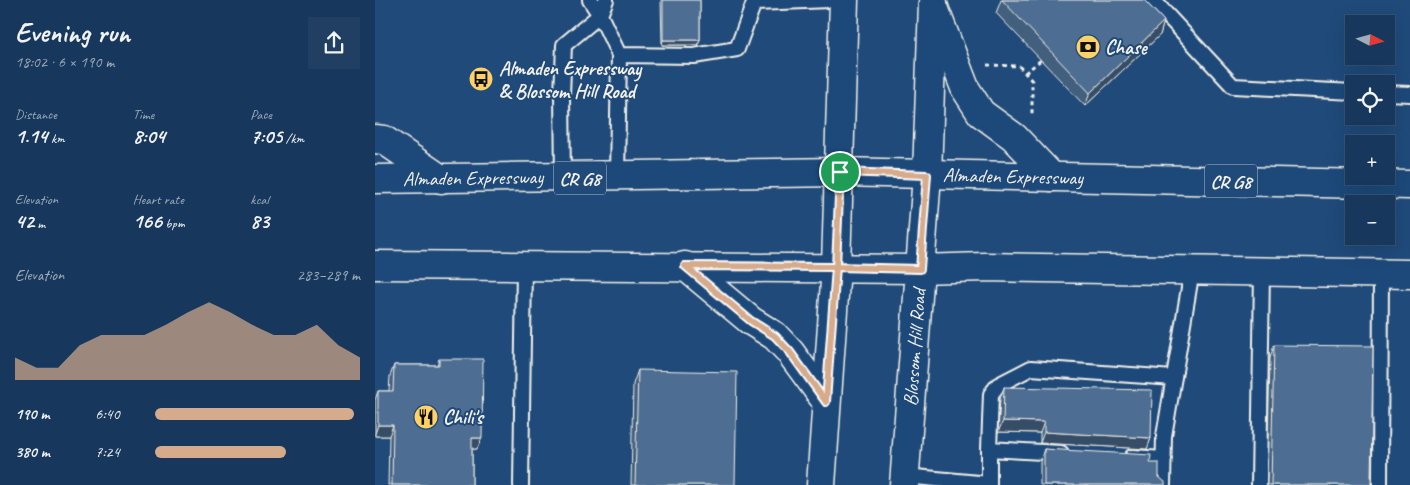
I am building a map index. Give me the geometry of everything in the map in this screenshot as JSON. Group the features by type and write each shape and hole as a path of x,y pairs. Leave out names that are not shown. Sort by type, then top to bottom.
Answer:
{"main road":[{"path":"821,485 836,267 844,0"},
{"path":"933,3 965,88 981,113 1014,138 1052,177"},
{"name":"Blossom Hill Road","path":"905,480 914,328 927,175 933,3"},
{"path":"375,139 383,140 441,179"},
{"name":"Almaden Expressway","path":"375,179 563,178 840,172 1410,184"},
{"path":"375,265 1192,270 1410,274"},
{"path":"685,266 751,321 775,336 790,352 826,402"}],"lane":[{"path":"590,0 600,15 619,55 617,177"},
{"path":"563,178 562,95 564,45 600,15 606,0"},
{"path":"619,55 694,56 737,49 755,1 830,0"},
{"path":"1153,0 1233,86 1345,92"},
{"path":"1395,93 1410,94"},
{"path":"521,485 524,266"},
{"path":"1163,485 1164,436 1192,270"},
{"path":"1259,485 1262,271"},
{"path":"1380,485 1381,274"},
{"path":"905,480 989,484 991,394 998,384 1031,368 1174,378"},
{"path":"989,449 1070,454"},
{"path":"1117,456 1164,459"}],"path":[{"path":"1025,73 1041,60"},
{"path":"979,65 1019,66 1033,81 1031,123"}],"building":[{"path":"663,0 700,0 700,40 663,40"},
{"name":"Chase","path":"1002,0 1144,0 1164,21 1090,93"},
{"path":"1274,345 1373,346 1371,485 1271,485"},
{"name":"Chili's","path":"439,359 483,359 482,438 472,438 472,485 392,485 393,425 378,425 378,391 393,391 394,365 439,365"},
{"path":"638,370 737,372 735,485 635,485"},
{"path":"1004,387 1152,390 1151,438 1044,432 1044,422 1003,421"},
{"path":"1044,449 1151,455 1150,463 1159,463 1159,477 1165,482 1165,485 1044,485"}],"place":[{"name":"Chase","path":"1088,47"},
{"name":"Almaden Expressway & Blossom Hill Road","path":"481,79"},
{"name":"Chili's","path":"426,417"}],"route":[{"path":"840,172 836,267 685,266 751,321 775,336 790,352 826,402 836,267 920,269 927,175 840,172"}]}
